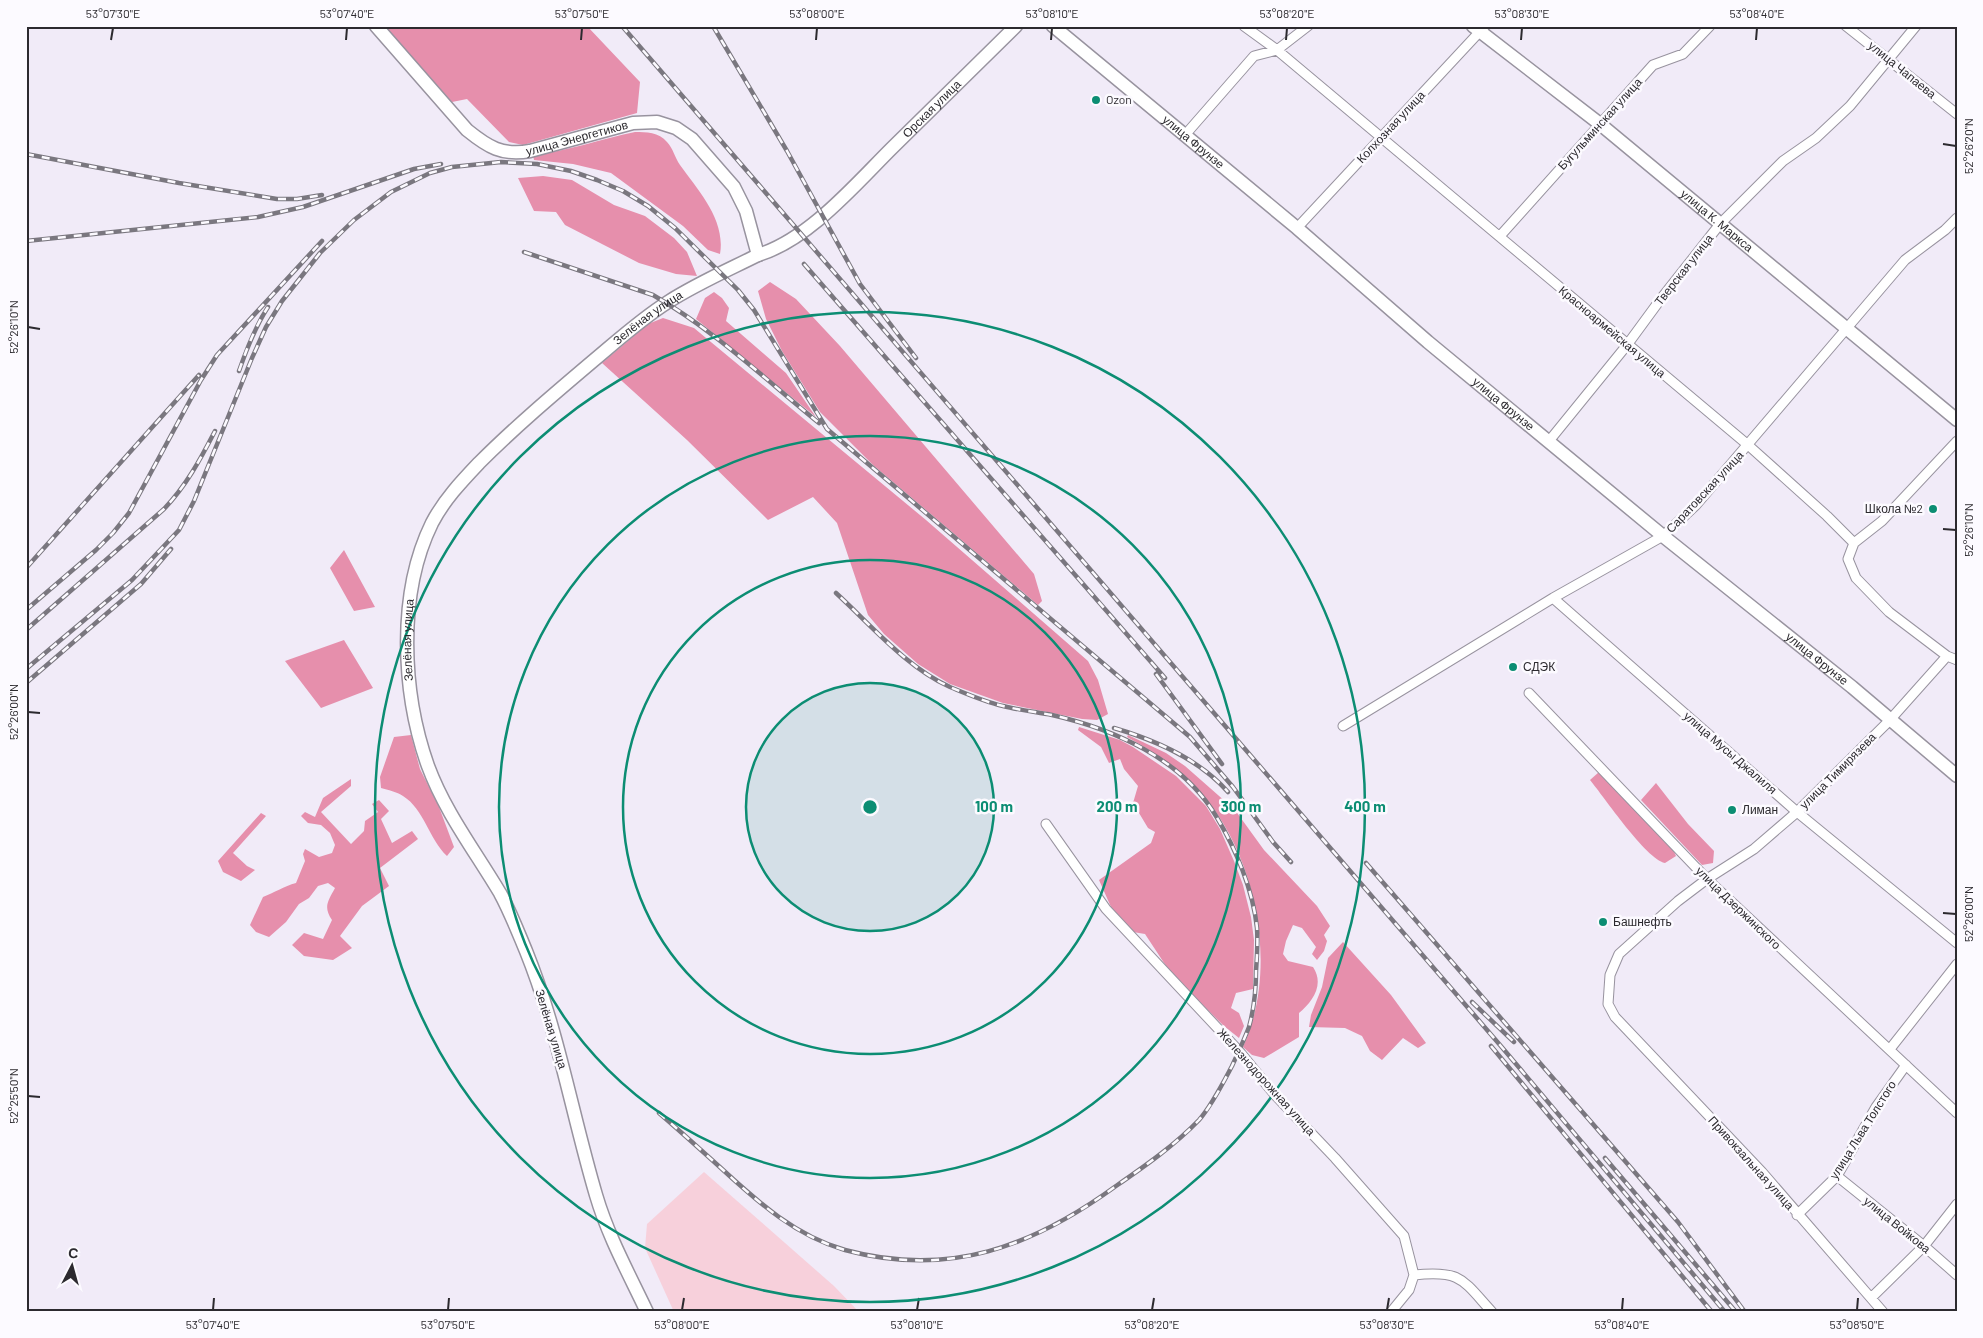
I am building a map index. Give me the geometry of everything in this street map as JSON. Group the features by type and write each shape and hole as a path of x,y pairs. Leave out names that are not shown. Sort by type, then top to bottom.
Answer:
{"street":[{"name":"улица Энергетиков","path":"376,26 467,130 482,142 504,152 515,154 530,151 633,123 656,122 676,128 692,139 734,187 746,211 758,255"},
{"name":"Орская улица","path":"849,191 1016,26"},
{"name":"улица Фрунзе","path":"1053,26 1297,228 1428,342 1664,536 1852,687 1957,776"},
{"name":"Красноармейская улица","path":"1244,26 1277,50 1748,445 1854,543"},
{"path":"1185,135 1254,56 1277,50 1308,26"},
{"name":"Бугульминская улица","path":"1500,236 1653,65 1683,54 1710,26"},
{"name":"улица Чапаева","path":"1846,26 1957,114"},
{"name":"Тверская улица","path":"1549,441 1627,345 1720,224 1783,161 1816,138 1850,106 1916,26"},
{"name":"улица К. Маркса","path":"1479,28 1600,124 1957,420"},
{"name":"Колхозная улица","path":"1297,228 1381,138 1479,28"},
{"name":"Зелёная улица","path":"647,1312 616,1247 596,1198 553,1030 526,952 501,895 448,811 428,766 412,709 408,672 410,608 415,577 422,549 443,504 494,448 557,391 667,303 758,255 774,250 800,234 849,191"},
{"name":"Саратовская улица","path":"1343,726 1553,598 1664,536 1696,505 1905,260 1945,230 1957,218"},
{"path":"1957,441 1882,521 1854,543 1848,558 1856,578 1889,612 1946,656 1957,660"},
{"name":"улица Мусы Джалиля","path":"1553,598 1797,812 1957,943"},
{"name":"улица Тимирязева","path":"1615,1017 1608,1004 1610,975 1618,954 1678,901 1707,879 1754,849 1797,812 1889,720 1946,656"},
{"name":"улица Дзержинского","path":"1529,693 1707,879 1957,1113"},
{"name":"Железнодорожная улица","path":"1046,824 1106,909 1239,1051 1275,1096 1335,1158 1404,1236 1414,1275"},
{"path":"1890,1049 1957,964"},
{"name":"Привокзальная улица","path":"1615,1017 1762,1172 1797,1215 1884,1312"},
{"name":"улица Льва Толстого","path":"1797,1215 1837,1176 1876,1107 1906,1065"},
{"name":"улица Войкова","path":"1837,1176 1957,1275"},
{"path":"1871,1298 1924,1246 1957,1204"},
{"path":"1391,1312 1409,1290 1414,1275 1435,1273 1452,1274 1466,1283 1492,1312"}],"shaded area":[{"path":"384,26 587,26 640,82 637,113 523,145 509,142 467,99 452,102"},
{"path":"635,132 656,134 669,144 678,162 715,217 721,241 720,254 708,250 683,226 611,173 573,164 534,160 533,155 559,151"},
{"path":"543,176 572,180 614,205 645,216 674,238 687,252 697,276 676,274 639,263 565,225 556,212 534,211 518,178"},
{"path":"770,282 796,299 840,346 1034,574 1042,601 1038,605 873,465 820,412 782,351 766,319 758,291"},
{"path":"714,292 722,298 729,308 726,321 786,373 816,417 696,319 705,298"},
{"path":"663,318 694,328 926,520 1088,661 1098,680 1108,714 1097,720 1082,719 1003,703 950,684 918,664 884,634 868,615 837,523 813,497 768,520 687,440 602,363 648,324"},
{"path":"344,550 375,607 354,611 330,568"},
{"path":"344,640 373,688 321,708 285,661"},
{"path":"1079,727 1120,740 1176,776 1206,806 1220,829 1243,885 1251,917 1254,940 1253,989 1236,993 1231,1008 1239,1013 1244,1026 1239,1038 1224,1026 1172,975 1145,934 1133,932 1111,907 1099,880 1151,843 1155,832 1148,828 1133,803 1138,786 1124,769 1120,759 1109,763 1101,747 1078,730"},
{"path":"411,735 420,769 439,807 454,847 447,856 435,841 416,808 398,793 381,788 380,777 394,737"},
{"path":"1128,735 1166,753 1185,766 1235,810 1264,850 1317,906 1330,926 1324,935 1327,941 1324,951 1317,960 1312,954 1316,947 1302,928 1293,925 1283,954 1288,961 1313,967 1318,980 1317,987 1308,1004 1299,1013 1299,1037 1264,1058 1252,1055 1243,1047 1254,1015 1260,981 1260,946 1256,911 1247,877 1234,844 1217,814 1190,780 1164,760 1127,737"},
{"path":"1599,772 1671,845 1676,856 1665,863 1647,851 1590,780"},
{"path":"351,779 351,786 321,812 351,844 364,831 365,821 378,812 372,804 379,800 389,811 381,819 392,843 412,831 418,839 380,868 389,886 362,906 340,936 352,948 333,960 304,956 292,945 304,933 323,939 332,920 327,908 335,888 328,883 318,886 309,898 299,904 286,922 269,937 256,932 250,925 263,897 296,883 305,861 303,854 305,849 319,857 332,853 335,845 330,833 321,825 308,823 301,816 305,812 315,817 323,798"},
{"path":"1656,783 1688,824 1714,851 1713,863 1702,865 1641,800"},
{"path":"261,813 266,816 233,853 247,866 255,870 241,881 223,872 218,861"},
{"path":"1343,942 1391,995 1426,1043 1418,1048 1403,1038 1382,1060 1370,1051 1362,1036 1345,1028 1309,1027 1311,1015 1322,987 1328,958"},
{"path":"704,1172 834,1286 859,1312 674,1312 645,1248 647,1224"}],"railway":[{"path":"622,26 1500,1045 1725,1312"},
{"path":"713,26 787,151 860,284 916,358"},
{"path":"26,154 179,183 277,199 297,199 322,195"},
{"path":"26,669 132,580 179,530 194,501 266,327 282,301 320,253 354,220 391,192 430,173 452,167 501,162 537,164 571,171 623,191 648,206 675,228 738,290 754,310 827,429 1190,737 1233,787 1273,842 1291,862"},
{"path":"26,241 258,217 303,207 414,169 441,164"},
{"path":"26,610 113,533 129,513 201,380 217,355 322,241"},
{"path":"524,252 653,295 718,339 819,423"},
{"path":"804,264 1165,678"},
{"path":"239,371 259,322 268,307"},
{"path":"27,567 199,375"},
{"path":"26,630 164,509 186,482 215,431"},
{"path":"26,683 141,584 171,549"},
{"path":"659,1113 764,1206 810,1236 845,1250 883,1258 919,1260 954,1258 988,1251 1021,1240 1053,1226 1085,1207 1159,1155 1190,1129 1208,1108 1232,1066 1249,1027 1256,985 1257,928 1252,899 1237,856 1216,816 1202,796 1185,778 1145,749 1122,738 1075,721 1015,709 976,698 934,679 904,657 836,593"},
{"path":"1156,674 1222,764"},
{"path":"1114,728 1145,738 1176,752 1204,770 1228,792"},
{"path":"1366,863 1678,1222 1745,1312"},
{"path":"1472,1002 1514,1042"},
{"path":"1491,1046 1712,1312"},
{"path":"1605,1158 1736,1312"}],"place":[{"name":"Ozon","path":"1096,100"},
{"name":"Школа №2","path":"1933,509"},
{"name":"СДЭК","path":"1513,667"},
{"name":"Лиман","path":"1732,810"},
{"name":"Башнефть","path":"1603,922"}]}
